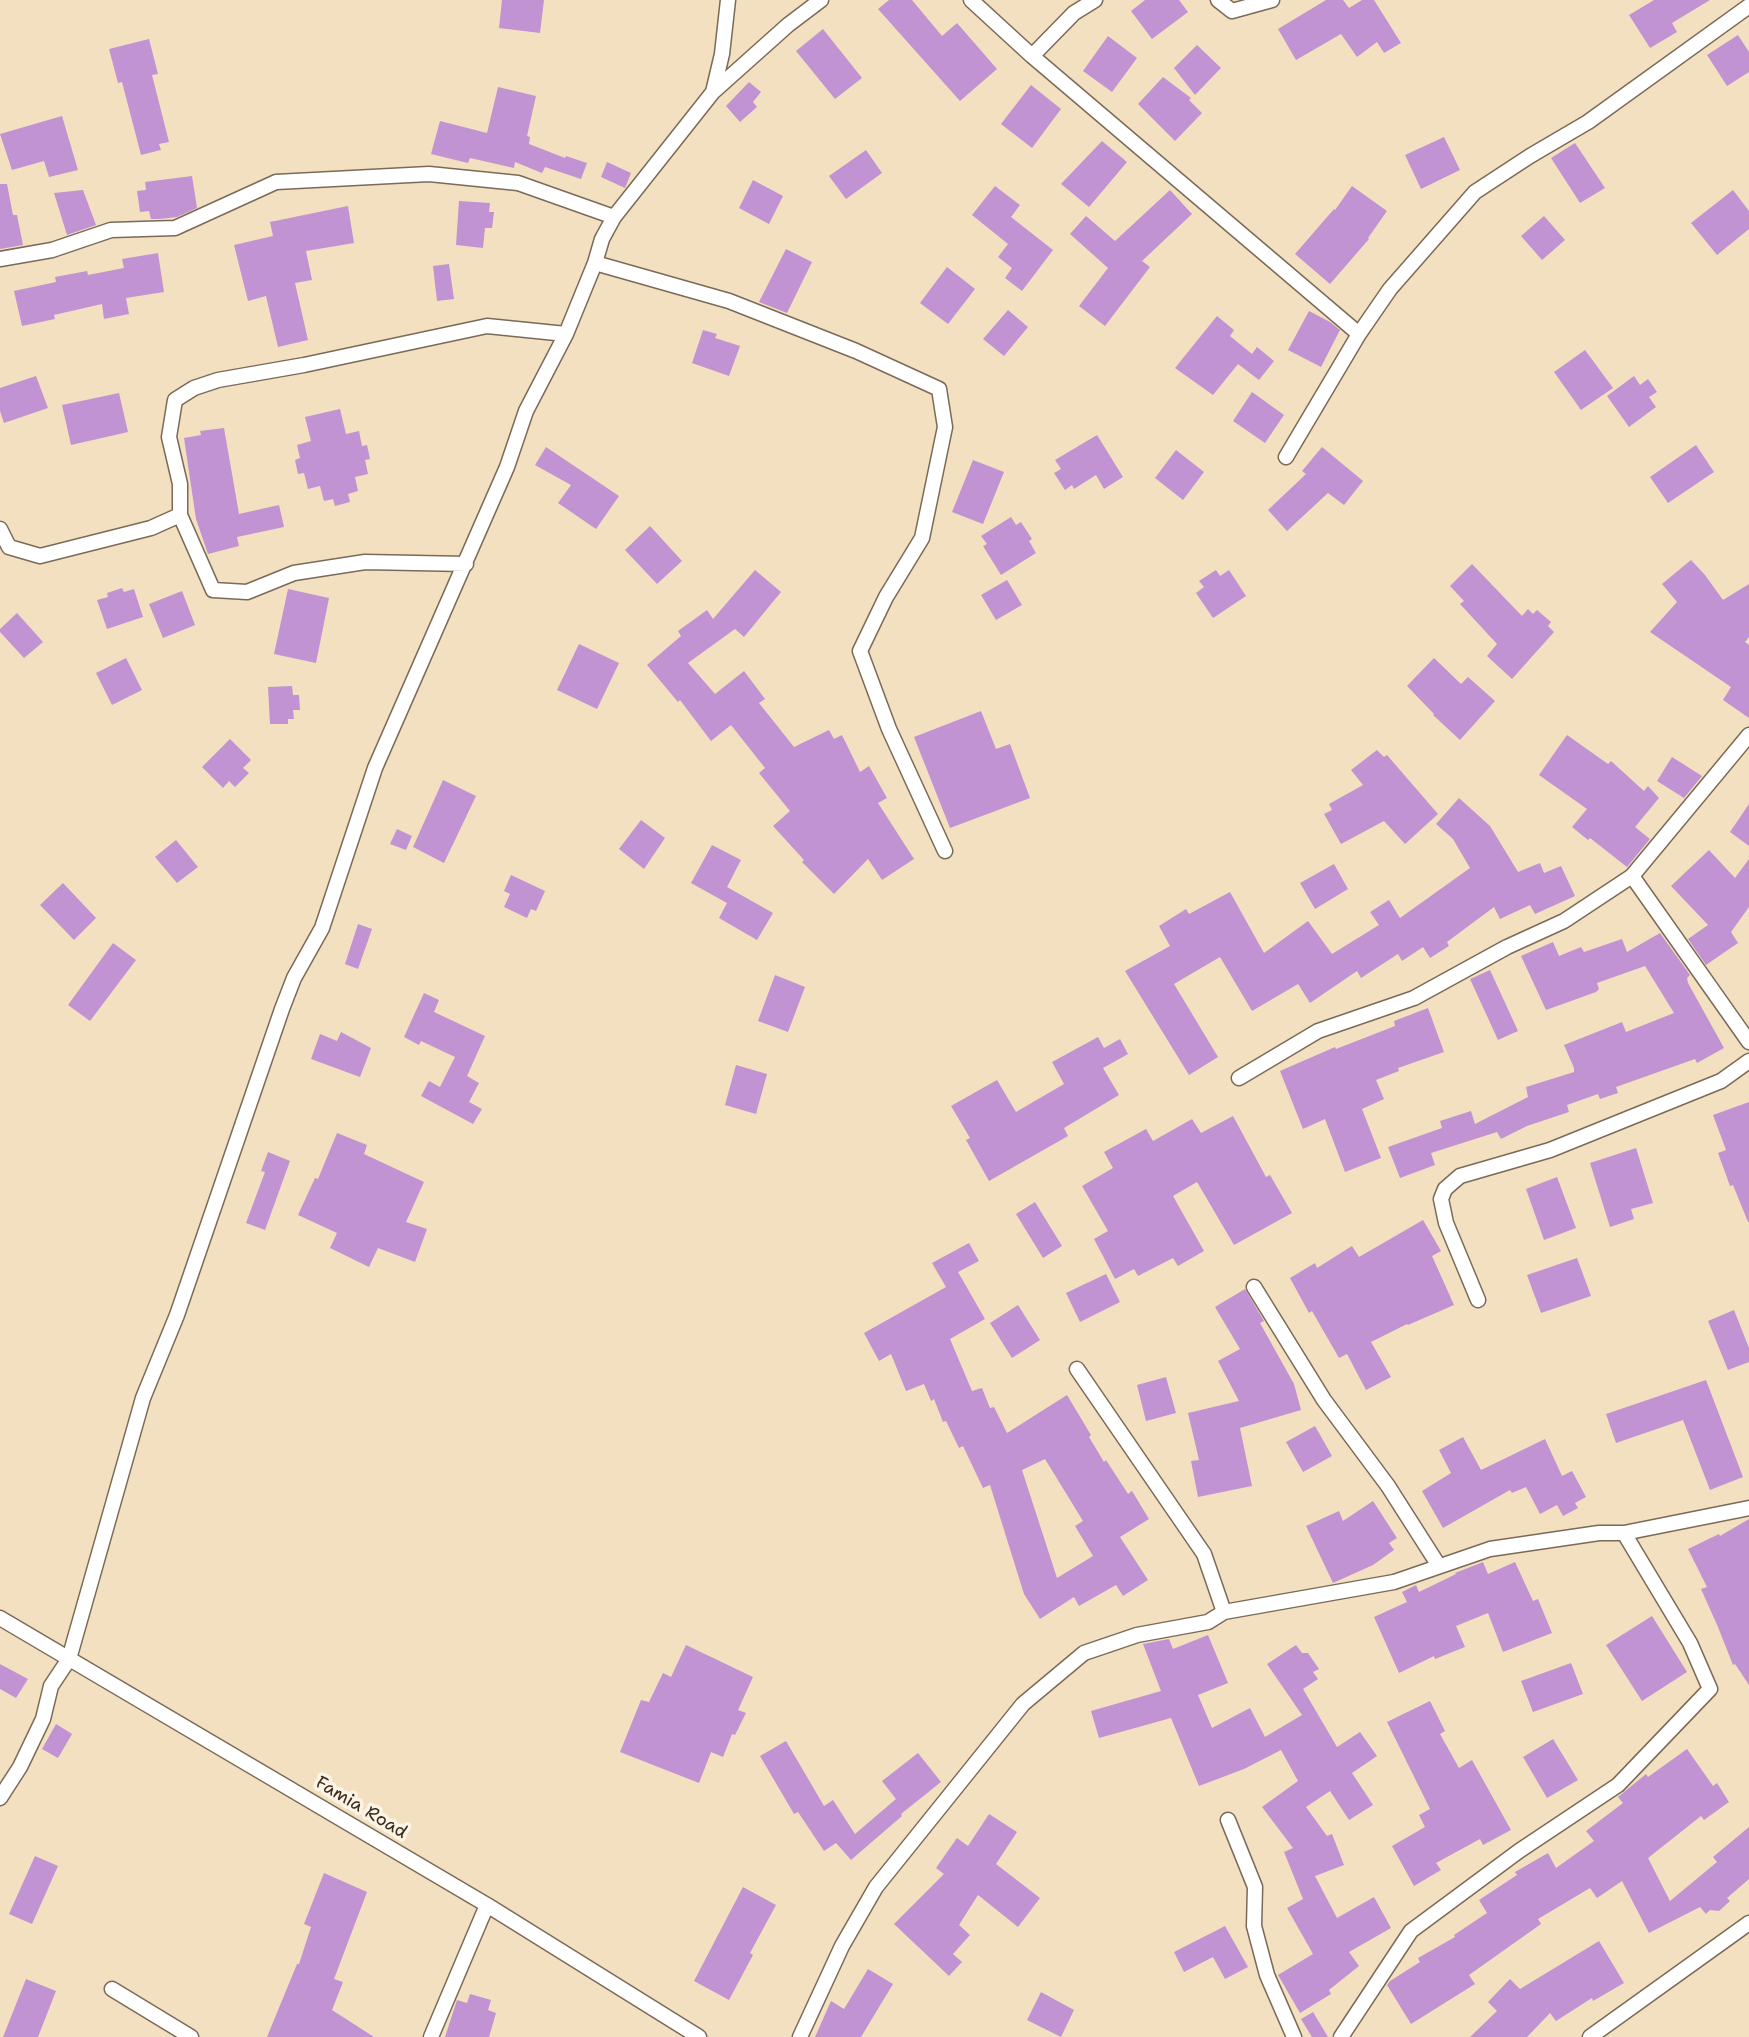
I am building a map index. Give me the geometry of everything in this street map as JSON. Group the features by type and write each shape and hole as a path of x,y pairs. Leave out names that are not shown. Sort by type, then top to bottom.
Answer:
{"street":[{"path":"713,92 722,54 728,0"},
{"path":"0,1798 20,1767 43,1719 51,1686 69,1658 143,1398 177,1315 282,1009 294,978 322,928 375,768 466,564 507,467 526,411 566,334 595,264 602,239 614,216 713,92 788,25 821,0"},
{"path":"971,0 1032,56 1359,334"},
{"path":"1032,56 1074,13 1095,0"},
{"path":"1218,0 1232,12 1272,0"},
{"path":"1286,457 1359,334 1390,289 1475,192 1588,122 1749,6"},
{"path":"0,259 52,250 111,230 175,228 276,182 442,175 517,183 614,216"},
{"path":"595,264 729,301 856,351 939,388 945,427 922,538 886,597 860,651 889,729 945,851"},
{"path":"466,564 365,562 294,573 247,592 213,590 180,515 180,484 169,437 175,400 194,388 218,380 304,365 487,326 566,334"},
{"path":"0,529 9,547 40,556 151,528 180,515"},
{"path":"1239,1078 1318,1031 1414,998 1507,947 1564,921 1632,876 1749,735"},
{"path":"1632,876 1749,1042"},
{"path":"1478,1300 1446,1223 1441,1199 1445,1189 1460,1176 1550,1150 1721,1081 1749,1060"},
{"path":"1254,1287 1324,1400 1388,1486 1439,1566"},
{"path":"1077,1369 1204,1554 1224,1612"},
{"path":"800,2037 842,1947 876,1886 1023,1704 1084,1653 1137,1634 1208,1622 1224,1612 1394,1582 1490,1549 1599,1533 1624,1533 1749,1508"},
{"path":"1341,2037 1411,1931 1519,1850 1618,1785 1710,1689 1690,1643 1624,1533"},
{"name":"Famia Road","path":"0,1618 487,1905 699,2037"},
{"path":"1228,1820 1255,1887 1254,1926 1267,1975 1294,2037"},
{"path":"431,2037 487,1905"},
{"path":"1590,2037 1749,1923"},
{"path":"112,1989 191,2037"}],"building":[{"path":"502,0 544,0 540,33 499,28"},
{"path":"889,0 912,0 942,36 957,23 997,69 960,101 878,9"},
{"path":"1145,0 1179,0 1188,12 1152,39 1131,11"},
{"path":"1326,0 1343,0 1349,8 1362,0 1374,0 1401,43 1384,53 1377,42 1357,57 1341,34 1296,60 1278,29"},
{"path":"1654,0 1710,0 1672,23 1677,32 1650,48 1629,15"},
{"path":"823,29 862,78 835,99 796,51"},
{"path":"1738,35 1749,52 1749,72 1727,86 1707,55"},
{"path":"1108,36 1137,58 1112,92 1083,71"},
{"path":"149,39 158,74 152,75 169,142 159,144 161,150 141,155 122,82 118,83 109,49"},
{"path":"1197,45 1221,68 1195,95 1174,68"},
{"path":"1163,77 1191,98 1189,100 1202,113 1175,141 1138,104"},
{"path":"749,82 761,92 753,102 757,107 740,122 726,106"},
{"path":"1031,85 1061,109 1032,148 1001,124"},
{"path":"498,87 536,96 527,136 530,137 529,144 587,163 581,179 545,167 542,173 515,162 514,168 470,158 468,163 431,154 440,121 487,133"},
{"path":"62,116 78,170 49,177 44,161 12,170 0,134"},
{"path":"1444,137 1460,170 1421,189 1405,155"},
{"path":"1102,141 1127,162 1089,207 1061,184"},
{"path":"1575,143 1605,188 1580,203 1551,158"},
{"path":"866,150 882,173 846,199 829,176"},
{"path":"607,162 631,173 625,188 601,177"},
{"path":"192,176 197,208 177,217 159,219 151,219 149,211 140,212 137,191 146,190 145,182"},
{"path":"753,180 783,196 769,224 739,208"},
{"path":"0,184 7,184 23,245 0,249"},
{"path":"995,186 1020,205 1011,217 1053,250 1022,291 1005,278 1012,268 998,257 1008,244 972,215"},
{"path":"1352,186 1387,211 1369,239 1330,284 1295,254 1335,210"},
{"path":"83,190 96,225 67,235 54,193"},
{"path":"1170,190 1192,214 1142,261 1150,267 1105,326 1079,306 1108,268 1070,234 1086,216 1115,241"},
{"path":"1733,190 1749,211 1749,229 1717,255 1691,223"},
{"path":"459,201 490,203 489,212 494,212 492,228 485,228 483,248 456,245"},
{"path":"348,206 354,243 306,251 312,280 295,283 308,340 278,347 266,296 248,301 234,245 273,236 270,222"},
{"path":"1544,216 1565,240 1542,260 1521,236"},
{"path":"786,249 812,262 787,313 759,302"},
{"path":"158,253 164,292 126,298 129,314 104,319 102,304 54,315 55,319 22,326 14,291 56,282 55,277 87,271 88,275 124,268 122,259"},
{"path":"449,264 454,299 437,301 433,266"},
{"path":"947,267 975,289 948,324 920,303"},
{"path":"1008,310 1028,327 1004,356 983,339"},
{"path":"1309,311 1340,330 1321,367 1288,350"},
{"path":"1217,316 1234,330 1230,336 1252,354 1257,347 1274,361 1259,380 1238,364 1213,395 1175,368"},
{"path":"703,330 717,334 715,338 740,346 729,376 692,363"},
{"path":"1585,350 1613,388 1581,410 1554,372"},
{"path":"36,376 48,408 4,423 0,411 0,388"},
{"path":"1634,376 1640,385 1648,379 1657,392 1649,397 1656,407 1629,427 1607,396"},
{"path":"1252,392 1284,415 1265,443 1233,421"},
{"path":"119,393 128,432 71,445 62,405"},
{"path":"340,409 346,434 359,431 362,446 367,445 370,459 365,460 368,474 355,477 358,491 348,494 350,502 335,506 333,499 324,501 320,486 308,489 304,473 298,474 295,460 300,458 297,445 311,441 305,417"},
{"path":"224,428 239,514 279,505 284,527 237,537 239,546 208,554 196,519 184,438 201,435 200,431"},
{"path":"1097,435 1123,477 1104,489 1096,475 1074,489 1072,485 1065,490 1054,473 1061,469 1055,460"},
{"path":"1696,445 1714,472 1668,503 1650,477"},
{"path":"546,447 619,496 596,529 558,503 571,485 535,465"},
{"path":"1322,447 1363,481 1344,505 1328,493 1287,531 1268,510 1306,474 1302,471"},
{"path":"1176,450 1204,472 1183,500 1155,478"},
{"path":"973,460 1004,472 983,524 952,512"},
{"path":"1011,517 1016,525 1021,522 1032,539 1029,541 1036,553 1001,575 983,546 987,544 981,536"},
{"path":"650,526 682,561 657,584 625,550"},
{"path":"1691,560 1723,600 1749,584 1749,637 1745,642 1749,645 1749,718 1723,700 1731,687 1650,632 1677,602 1662,584"},
{"path":"1472,564 1522,616 1528,609 1533,614 1537,610 1551,622 1548,626 1554,632 1512,679 1487,656 1497,644 1460,604 1464,601 1450,586"},
{"path":"755,570 781,592 744,637 735,629 688,663 715,694 744,671 765,699 759,703 794,747 829,730 834,739 842,735 860,772 869,766 887,798 878,803 914,859 882,880 868,859 834,894 802,862 804,860 773,826 790,811 759,773 765,768 731,725 711,741 680,700 678,702 647,665 681,636 678,631 707,610 713,619"},
{"path":"1216,570 1220,576 1229,570 1246,596 1213,618 1196,593 1204,587 1199,581"},
{"path":"1007,580 1022,605 996,620 981,595"},
{"path":"122,588 124,592 134,589 143,617 107,629 97,600"},
{"path":"288,589 329,598 316,663 274,654"},
{"path":"182,591 195,625 163,638 149,604"},
{"path":"17,613 43,642 24,658 0,632"},
{"path":"579,644 619,663 597,709 557,690"},
{"path":"126,658 142,690 112,705 96,673"},
{"path":"1434,658 1461,684 1468,677 1495,701 1460,740 1407,686"},
{"path":"292,686 293,695 299,695 300,710 293,710 294,719 288,719 288,724 270,724 268,687"},
{"path":"981,711 996,749 1010,744 1030,798 950,828 914,737"},
{"path":"1567,735 1608,764 1611,761 1644,791 1648,786 1659,798 1635,827 1650,839 1627,867 1572,827 1587,809 1539,775"},
{"path":"230,739 251,760 243,768 249,773 235,787 229,781 223,788 202,767"},
{"path":"1377,750 1384,757 1387,755 1438,814 1405,844 1384,821 1341,844 1324,814 1332,810 1329,804 1363,785 1351,770"},
{"path":"1672,757 1702,776 1684,798 1657,781"},
{"path":"443,780 476,796 444,863 413,847"},
{"path":"1459,798 1490,826 1518,872 1540,863 1544,873 1561,866 1575,896 1535,914 1530,905 1500,919 1494,907 1447,942 1449,946 1430,958 1423,947 1402,961 1398,954 1361,978 1357,971 1310,1003 1298,984 1252,1011 1220,957 1174,984 1218,1057 1189,1075 1125,971 1170,946 1159,926 1186,909 1189,914 1230,892 1264,953 1308,921 1332,954 1379,925 1370,912 1389,900 1400,918 1470,868 1453,839 1436,824"},
{"path":"1749,804 1749,846 1730,832"},
{"path":"641,820 665,838 644,869 619,849"},
{"path":"397,829 412,836 406,850 390,844"},
{"path":"176,840 198,867 177,883 155,857"},
{"path":"712,845 741,860 727,887 773,913 757,940 719,918 727,903 691,883"},
{"path":"1709,850 1735,878 1749,859 1749,907 1731,932 1738,943 1706,965 1688,939 1708,925 1671,886"},
{"path":"1334,864 1348,889 1315,909 1300,883"},
{"path":"511,875 545,891 536,911 531,909 527,918 504,907 510,894 504,891"},
{"path":"63,883 96,918 74,940 40,905"},
{"path":"358,924 372,929 358,969 345,964"},
{"path":"1660,933 1690,975 1687,978 1688,983 1724,1048 1697,1063 1695,1059 1616,1087 1618,1093 1600,1099 1598,1094 1567,1105 1569,1112 1527,1126 1501,1139 1497,1132 1431,1153 1435,1165 1400,1178 1388,1147 1442,1128 1440,1121 1471,1111 1475,1124 1528,1097 1526,1087 1574,1072 1564,1045 1622,1022 1626,1032 1674,1013 1645,966 1597,983 1599,989 1596,992 1546,1010 1521,956 1553,942 1559,956 1581,947 1584,952 1622,939 1627,952"},
{"path":"113,943 136,960 90,1021 68,1005"},
{"path":"1490,970 1518,1031 1498,1040 1470,979"},
{"path":"775,975 805,987 788,1032 758,1021"},
{"path":"424,993 439,1000 434,1012 485,1036 467,1076 479,1083 469,1102 482,1109 473,1124 421,1096 429,1081 440,1087 455,1057 421,1041 419,1045 404,1037"},
{"path":"1428,1008 1444,1052 1398,1068 1399,1071 1376,1080 1384,1099 1362,1109 1381,1158 1345,1172 1325,1119 1303,1129 1280,1071 1335,1047 1336,1049 1395,1026 1394,1021"},
{"path":"341,1032 371,1048 360,1077 311,1059 320,1034 337,1041"},
{"path":"1098,1037 1104,1048 1120,1039 1128,1054 1103,1068 1119,1095 1064,1128 1068,1136 989,1181 966,1140 970,1138 951,1106 997,1080 1016,1112 1064,1084 1052,1062"},
{"path":"736,1065 767,1074 756,1114 725,1105"},
{"path":"1749,1102 1748,1222 1733,1185 1730,1186 1718,1153 1726,1150 1713,1115"},
{"path":"1233,1116 1266,1177 1270,1175 1292,1213 1234,1245 1197,1182 1173,1196 1204,1251 1178,1266 1173,1258 1138,1276 1134,1269 1115,1279 1094,1239 1108,1231 1082,1186 1113,1168 1104,1152 1146,1129 1153,1141 1192,1119 1201,1133"},
{"path":"337,1133 367,1145 364,1154 424,1182 406,1222 427,1229 415,1262 378,1248 369,1267 330,1248 337,1233 298,1215 315,1178 318,1179"},
{"path":"1636,1148 1653,1203 1631,1209 1634,1219 1610,1227 1590,1163"},
{"path":"268,1152 290,1161 265,1230 246,1223 265,1172 261,1171"},
{"path":"1557,1177 1576,1228 1544,1240 1526,1189"},
{"path":"1035,1202 1062,1246 1043,1258 1016,1214"},
{"path":"1423,1220 1441,1251 1432,1256 1454,1305 1371,1342 1391,1377 1366,1390 1347,1354 1339,1358 1290,1278 1315,1263 1317,1268 1352,1246 1359,1257"},
{"path":"969,1243 979,1261 958,1272 985,1319 950,1339 972,1391 982,1388 990,1408 994,1407 1007,1433 1067,1395 1104,1462 1106,1460 1128,1494 1132,1491 1149,1519 1120,1537 1148,1580 1123,1596 1116,1585 1079,1606 1074,1597 1040,1619 1024,1594 990,1485 983,1488 963,1446 959,1448 924,1384 906,1391 891,1354 879,1361 864,1333 946,1287 932,1263","holes":["1045,1459 1083,1521 1075,1526 1093,1556 1057,1578 1022,1470"]},
{"path":"1577,1258 1591,1296 1541,1313 1527,1275"},
{"path":"1106,1274 1120,1302 1080,1322 1066,1293"},
{"path":"1245,1289 1264,1321 1260,1323 1294,1384 1301,1410 1240,1428 1252,1486 1198,1497 1191,1461 1199,1460 1188,1413 1239,1401 1218,1361 1240,1349 1215,1307"},
{"path":"1018,1305 1040,1340 1012,1358 990,1323"},
{"path":"1734,1310 1749,1348 1749,1362 1728,1370 1708,1321"},
{"path":"1166,1377 1176,1413 1146,1421 1137,1385"},
{"path":"1706,1380 1743,1477 1710,1490 1683,1420 1616,1443 1606,1414"},
{"path":"1315,1426 1332,1456 1303,1472 1286,1442"},
{"path":"1463,1437 1481,1470 1545,1439 1562,1476 1572,1471 1586,1497 1575,1503 1578,1508 1563,1516 1557,1505 1540,1514 1526,1487 1512,1493 1510,1490 1443,1528 1422,1491 1451,1473 1439,1450"},
{"path":"1373,1501 1397,1538 1389,1543 1394,1550 1373,1565 1333,1583 1306,1526 1339,1511 1343,1521"},
{"path":"1749,1519 1749,1685 1735,1664 1733,1665 1701,1589 1707,1587 1688,1549 1719,1534 1720,1536"},
{"path":"1483,1562 1488,1574 1515,1562 1533,1601 1538,1599 1552,1633 1503,1652 1488,1613 1456,1626 1465,1647 1435,1659 1434,1656 1399,1673 1374,1617 1407,1602 1402,1592 1416,1585 1419,1592"},
{"path":"1652,1616 1687,1672 1642,1701 1606,1645"},
{"path":"1208,1635 1228,1683 1198,1695 1212,1728 1250,1708 1265,1737 1302,1715 1267,1664 1296,1645 1302,1653 1308,1653 1319,1669 1313,1672 1318,1679 1303,1689 1337,1747 1360,1732 1377,1756 1352,1773 1373,1805 1349,1820 1330,1791 1306,1807 1327,1836 1332,1834 1344,1865 1315,1876 1337,1918 1374,1897 1391,1928 1349,1952 1359,1966 1329,1990 1331,1994 1300,2013 1278,1975 1313,1954 1287,1908 1303,1899 1284,1852 1293,1848 1262,1807 1298,1781 1281,1750 1244,1769 1199,1786 1171,1718 1099,1738 1091,1711 1161,1691 1143,1644 1169,1639 1173,1649"},
{"path":"686,1645 753,1677 738,1710 746,1713 735,1735 732,1734 723,1757 711,1752 699,1783 620,1752 641,1700 649,1702 663,1673 671,1677"},
{"path":"1571,1663 1583,1694 1533,1712 1521,1681"},
{"path":"0,1664 28,1679 16,1698 0,1689"},
{"path":"1430,1701 1445,1731 1440,1734 1459,1768 1472,1760 1511,1830 1483,1845 1480,1839 1436,1863 1441,1870 1414,1886 1392,1846 1425,1827 1419,1815 1430,1809 1387,1722"},
{"path":"56,1724 72,1734 58,1758 42,1749"},
{"path":"1553,1739 1578,1780 1547,1798 1523,1757"},
{"path":"786,1741 824,1806 833,1800 855,1834 896,1799 882,1781 918,1753 941,1782 851,1860 836,1843 824,1851 798,1812 794,1814 760,1756"},
{"path":"1687,1749 1713,1786 1717,1783 1729,1802 1704,1820 1701,1816 1648,1858 1670,1901 1717,1862 1713,1857 1749,1827 1749,1879 1727,1898 1730,1901 1719,1911 1710,1910 1706,1914 1700,1907 1649,1933 1622,1881 1597,1898 1590,1888 1538,1919 1541,1924 1469,1975 1475,1984 1411,2024 1387,1985 1390,1981 1420,1962 1418,1958 1455,1937 1454,1935 1487,1913 1479,1900 1517,1875 1515,1872 1548,1853 1556,1868 1594,1841 1586,1831 1623,1803 1618,1797 1646,1774 1648,1777"},
{"path":"989,1814 1017,1832 996,1864 1040,1898 1018,1927 978,1895 959,1925 970,1935 953,1954 962,1962 949,1976 894,1924 944,1874 936,1868 957,1838 968,1846"},
{"path":"35,1856 58,1866 32,1924 9,1914"},
{"path":"324,1873 367,1892 334,1979 343,1982 332,2010 374,2037 267,2037 299,1964 311,1927 304,1924"},
{"path":"743,1887 776,1905 729,2000 694,1981"},
{"path":"1225,1926 1248,1967 1225,1979 1213,1957 1184,1972 1174,1952"},
{"path":"1599,1941 1624,1983 1593,2001 1592,1998 1556,2021 1550,2013 1527,2037 1470,2037 1497,2011 1488,2002 1510,1979 1520,1989"},
{"path":"868,1969 893,1984 861,2037 815,2037 831,2001 844,2009"},
{"path":"26,1979 56,1991 38,2037 3,2037"},
{"path":"1041,1992 1074,2010 1061,2037 1027,2020"},
{"path":"470,1994 491,2000 488,2010 496,2013 489,2037 445,2037 457,2000 467,2003"},
{"path":"1313,2012 1328,2037 1312,2037 1301,2019"}]}
